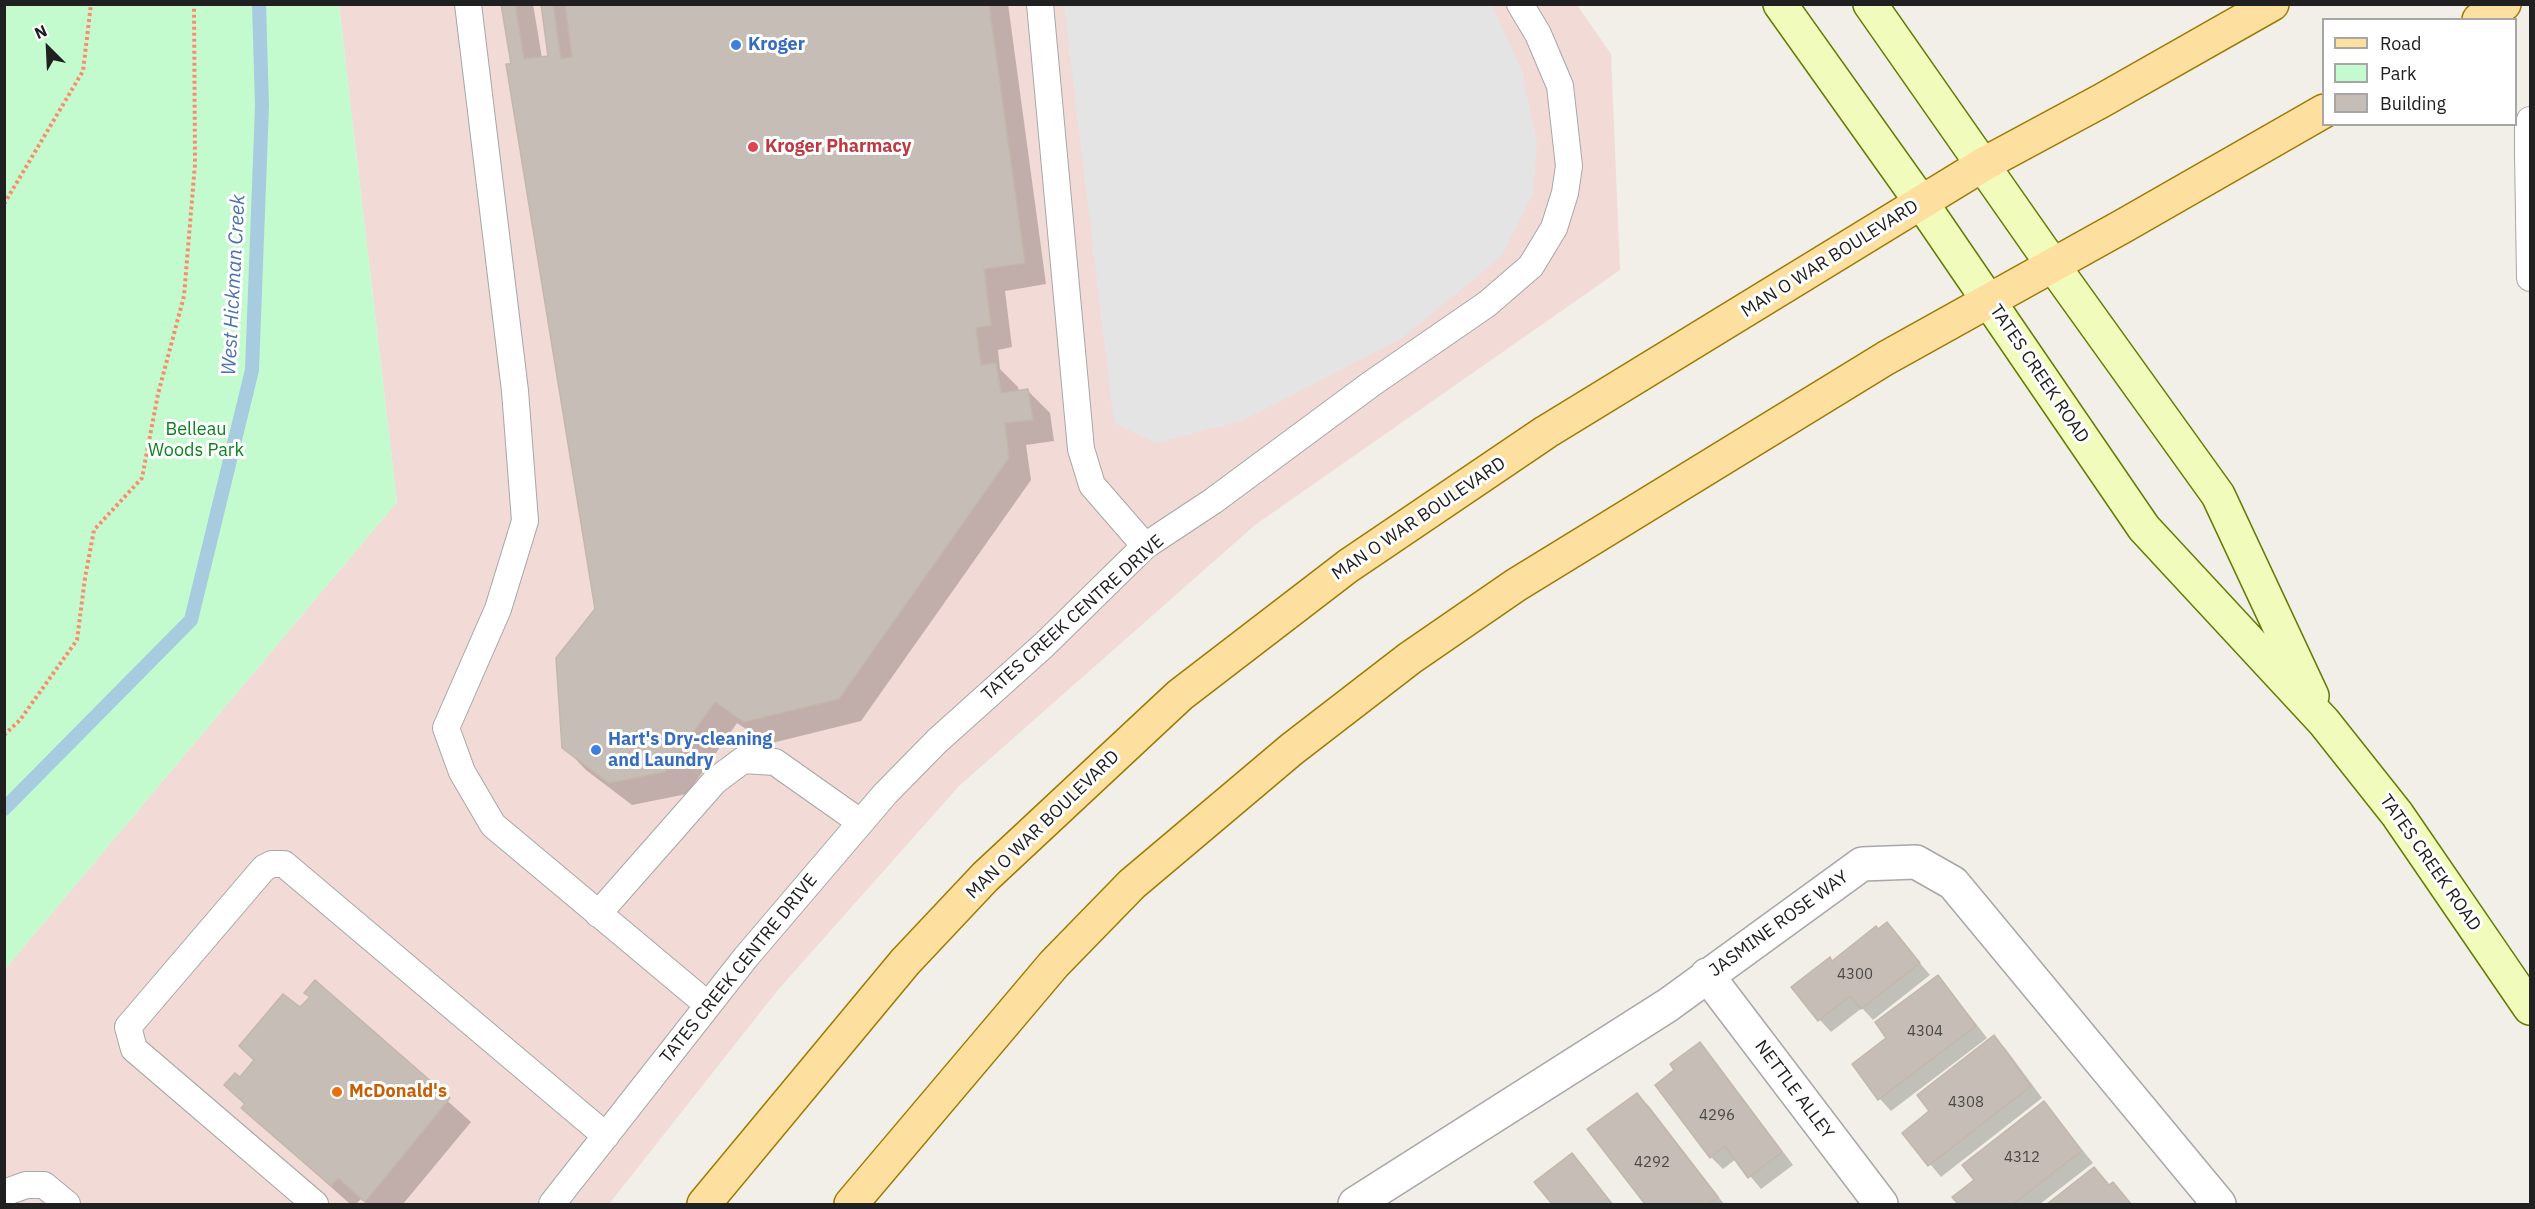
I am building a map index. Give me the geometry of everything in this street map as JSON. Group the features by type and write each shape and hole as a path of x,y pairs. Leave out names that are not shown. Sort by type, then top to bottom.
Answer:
{"main road":[{"name":"TATES CREEK ROAD","path":"1780,4 1921,202 2144,528 2324,722 2397,814 2530,1008"},
{"name":"TATES CREEK ROAD","path":"1870,4 2052,264 2218,495 2324,722"},
{"name":"MAN O WAR BOULEVARD","path":"704,1204 913,953 985,877 1180,695 1348,566 1546,432 1983,164 2101,101 2272,4"},
{"path":"2482,18 2504,4"},
{"path":"851,1204 1054,964 1124,892 1292,749 1410,658 1516,585 1886,358 1990,302 2052,264 2322,112"}],"street":[{"name":"JASMINE ROSE WAY","path":"1355,1204 1668,1005 1862,864 1916,862 1953,883 2219,1204"},
{"name":"NETTLE ALLEY","path":"1707,975 1866,1199"}],"lane":[{"path":"468,4 515,391 525,521 498,609 446,728 462,772 493,825 708,1005"},
{"path":"1040,4 1081,449 1092,484 1145,546"},
{"name":"TATES CREEK CENTRE DRIVE","path":"552,1204 746,957 860,822 937,741 1044,645 1145,546 1213,501 1371,384 1487,304 1531,266 1554,228 1565,193 1569,166 1560,86 1538,34 1520,4"},
{"path":"2530,120 2528,153 2530,278"},
{"path":"598,914 715,781 743,760 775,762 860,822"},
{"path":"315,1204 135,1049 128,1027 264,868 272,864 284,864 606,1136"},
{"path":"4,1193 26,1185 44,1185 67,1204"}],"path":[{"path":"4,204 83,71 91,4"},
{"path":"4,735 20,720 77,640 94,530 142,478 158,394 184,296 195,164 194,4"}],"shaded area":[{"path":"339,5 1577,5 1611,54 1620,270 1255,525 959,786 777,991 609,1204 5,1204 5,969 397,502"},
{"path":"1064,5 1492,5 1521,68 1537,142 1533,193 1501,257 1401,339 1244,420 1156,443 1114,423"}],"green space":[{"name":"Belleau Woods Park","path":"5,4 339,5 397,502 5,969"}],"building":[{"path":"501,4 515,4 524,59 548,56 541,4 553,4 561,59 572,57 565,4 989,4 1025,263 984,269 991,325 976,328 981,365 996,363 1001,393 1028,389 1033,420 1005,423 1009,458 839,699 744,722 715,702 665,772 609,783 562,748 556,658 595,609 506,64 511,64"},
{"path":"1887,922 1920,963 1861,1009 1850,996 1818,1021 1791,987 1830,957 1832,961 1876,926 1878,929"},
{"path":"1938,975 1976,1026 1878,1100 1852,1064 1886,1038 1875,1022"},
{"name":"McDonald's","path":"315,980 450,1098 365,1202 338,1178 331,1186 241,1108 245,1104 224,1085 235,1073 240,1077 254,1060 239,1046 283,994 300,1007 310,997 304,993"},
{"path":"1994,1035 2031,1086 1928,1166 1902,1133 1929,1111 1917,1095"},
{"path":"1700,1042 1782,1152 1748,1178 1725,1146 1710,1158 1655,1085 1674,1070 1670,1064"},
{"path":"1637,1093 1718,1197 1708,1204 1645,1204 1587,1129"},
{"path":"2044,1101 2082,1151 2013,1204 1958,1204 1952,1197 1974,1180 1962,1165"},
{"path":"1572,1153 1612,1204 1552,1204 1534,1182"},
{"path":"2094,1167 2109,1185 2113,1182 2131,1204 2047,1204"}],"waterway":[{"name":"West Hickman Creek","path":"4,809 191,620 252,370 262,106 259,4"}],"place":[{"name":"Kroger","path":"736,45"},
{"name":"Kroger Pharmacy","path":"753,147"},
{"name":"Hart's Dry-cleaning and Laundry","path":"596,750"},
{"name":"McDonald's","path":"337,1092"}]}
